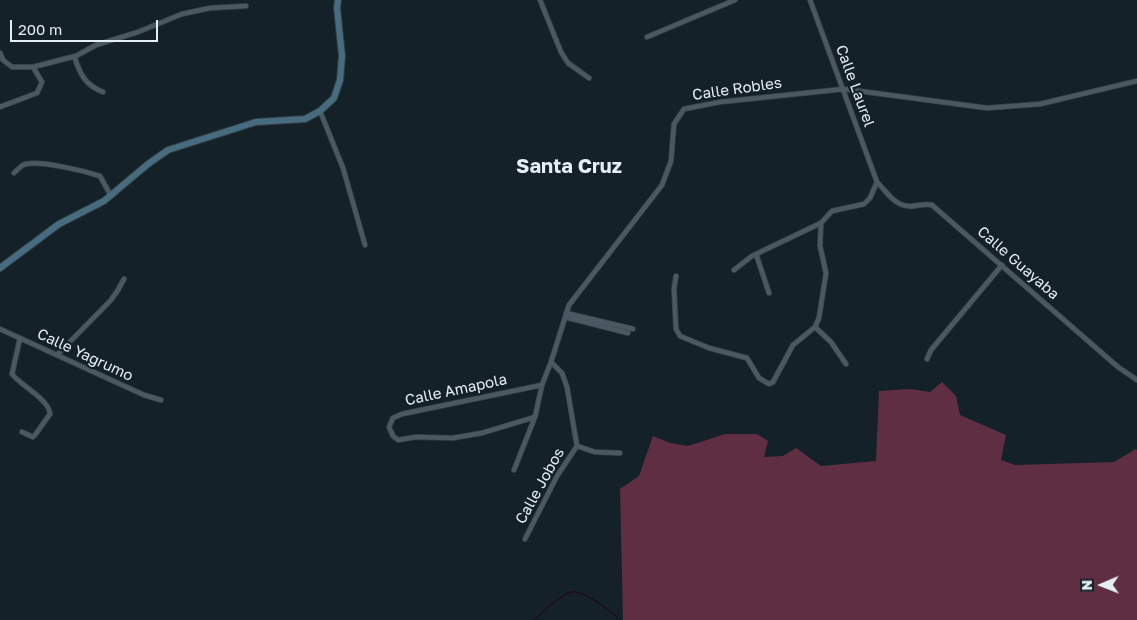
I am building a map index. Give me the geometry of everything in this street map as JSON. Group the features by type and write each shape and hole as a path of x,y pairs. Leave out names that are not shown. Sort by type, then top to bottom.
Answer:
{"street":[{"path":"0,268 59,224 112,196 148,164 174,148 256,122 305,118 320,111 334,98 340,80 342,56 336,8 338,0"},
{"path":"540,0 561,52 568,63 589,78"},
{"path":"647,37 735,0"},
{"name":"Calle Laurel","path":"810,0 877,182"},
{"path":"0,54 3,60 12,67 33,67 74,56 96,45 138,32 182,14 210,8 246,6"},
{"path":"74,56 78,70 85,82 103,92"},
{"path":"0,108 37,93 42,82 33,67"},
{"name":"Calle Robles","path":"514,470 535,417 542,385 552,362 569,305 662,185 671,161 674,124 684,110 720,102 844,89 987,108 1040,104 1137,81"},
{"path":"320,111 343,168 365,245"},
{"path":"14,173 22,166 38,164 84,171 100,176 112,196"},
{"path":"734,270 756,254 821,223 832,211 864,204 870,198 877,182"},
{"name":"Calle Guayaba","path":"877,182 897,203 909,206 932,205 1118,367 1137,380"},
{"path":"676,276 674,289 676,330 680,336 708,348 747,358 759,378 769,384 773,382 793,345 815,327 819,318 826,273 820,246 821,223"},
{"path":"756,254 769,293"},
{"path":"927,359 930,350 1002,265"},
{"path":"57,355 111,300 124,279"},
{"path":"566,315 632,329"},
{"path":"566,315 628,333"},
{"path":"815,327 831,342 846,364"},
{"name":"Calle Yagrumo","path":"0,330 144,395 162,400"},
{"path":"20,338 12,374 46,404 50,411 50,414 35,436 33,437 22,432"},
{"name":"Calle Jobos","path":"525,539 557,476 577,446 567,387 562,373 552,362"},
{"name":"Calle Amapola","path":"535,417 482,433 453,438 416,437 398,440 393,436 389,427 392,418 402,414 542,385"},
{"path":"577,446 595,452 620,453"}],"shaded area":[{"path":"942,382 956,396 960,415 1006,435 1001,460 1015,465 1114,462 1137,450 1137,620 623,620 620,489 639,476 653,436 670,443 688,446 725,434 757,434 768,441 764,457 783,456 796,448 821,466 876,461 879,391 910,389 930,392"}],"waterway":[{"path":"534,620 557,600 571,592 589,597 620,620"}],"district":[{"name":"Santa Cruz","path":"569,167"}]}
